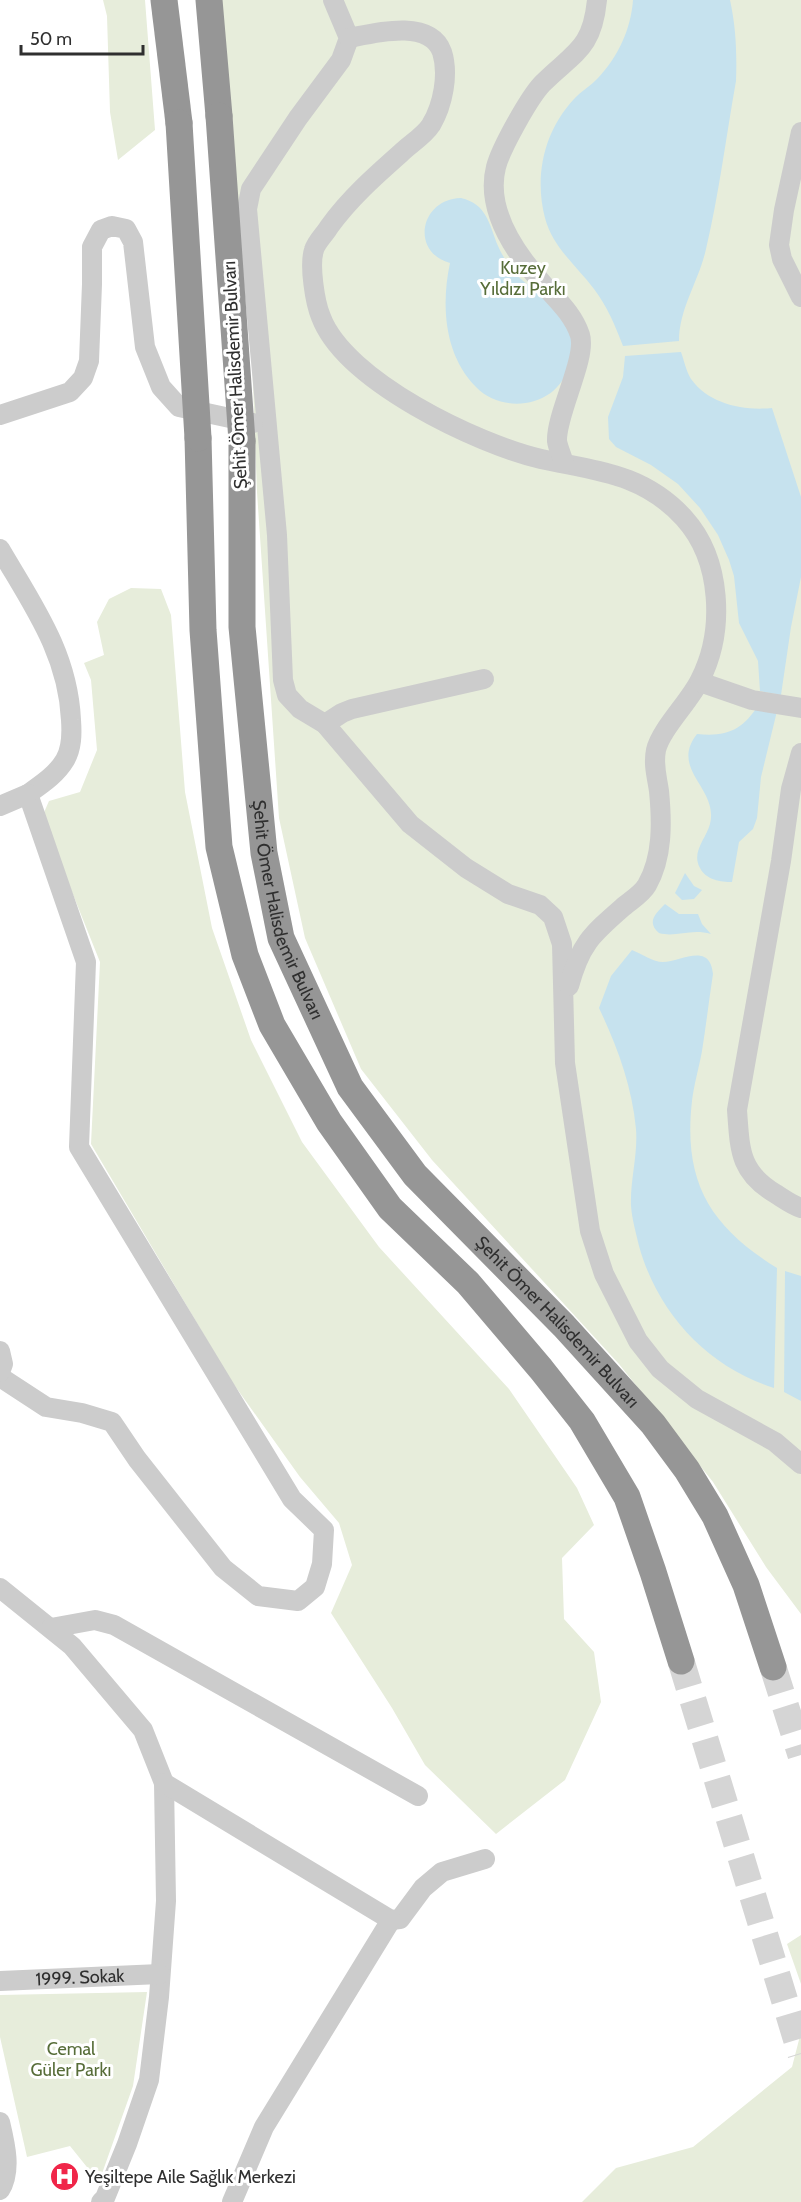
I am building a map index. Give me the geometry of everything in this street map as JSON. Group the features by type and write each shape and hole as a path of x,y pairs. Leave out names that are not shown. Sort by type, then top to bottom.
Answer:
{"highway":[{"name":"Şehit Ömer Halisdemir Bulvarı","path":"164,0 179,123 198,438 203,630 219,847 245,955 272,1025 329,1122 390,1208 468,1283 542,1369 582,1421 627,1497 681,1661"},
{"name":"Şehit Ömer Halisdemir Bulvarı","path":"209,0 242,441 242,627 264,853 281,938 350,1087 415,1175 564,1326 653,1424 687,1470 715,1516 746,1585 773,1667"}],"street":[{"path":"333,0 349,38 341,60 298,118 251,189 247,209 277,535 283,680 287,694 300,709 325,724 410,824 466,868 508,894 540,905 553,917 561,944 565,1063 590,1231 604,1274 638,1341 660,1369 697,1399 775,1442 801,1464"},
{"path":"564,463 557,442 581,338 571,315 516,252 502,223 495,197 496,167 515,124 541,85 574,57 590,35 597,0"},
{"path":"349,38 394,29 424,34 439,44 446,63 441,104 429,128 346,204 314,249 313,278 316,307 326,331 340,350 375,380 423,410 477,438 539,458 627,478 658,496 685,519 706,552 714,580 716,624 710,657 700,682 657,746 654,766 659,789 661,832 656,865 645,889 594,932 576,961 563,1009"},
{"path":"801,132 779,245 782,259 801,297"},
{"path":"0,415 70,392 83,378 89,362 92,247 101,230 112,226 126,229 133,242 145,347 161,387 179,407 267,427"},
{"path":"0,549 51,638 66,677 70,700 71,740 66,758 58,771 28,794 0,806"},
{"path":"325,724 352,709 484,680"},
{"path":"700,682 752,700 801,708"},
{"path":"801,753 791,789 781,861 737,1110 739,1142 745,1165 764,1186 801,1208"},
{"path":"0,1377 46,1407 82,1413 112,1422 137,1459 223,1568 258,1596 298,1601 315,1587 322,1564 324,1530 292,1498 80,1147 86,962 28,794"},
{"path":"0,1351 3,1364 0,1372"},
{"path":"0,1588 72,1646 143,1730 164,1783 166,1901 149,2080 127,2144 103,2201"},
{"path":"51,1628 95,1620 114,1625 418,1796"},
{"path":"164,1783 391,1920 400,1918 423,1888 442,1872 485,1859"},
{"path":"232,2202 264,2127 391,1920"},
{"name":"1999. Sokak","path":"0,1981 160,1974"},
{"path":"0,2122 5,2182 0,2190"},
{"path":"0,2198 9,2202"}],"green space":[{"path":"103,0 145,0 155,130 118,160 110,112 107,16"},
{"name":"Kuzey Yıldızı Parkı","path":"218,0 801,0 801,1614 766,1567 713,1482 619,1364 432,1160 361,1069 305,938 279,818 257,492 252,359"},
{"path":"131,588 161,589 171,615 185,792 212,928 251,1040 302,1142 379,1247 509,1389 577,1488 594,1525 562,1558 564,1619 594,1652 601,1702 565,1780 496,1834 425,1765 392,1708 331,1613 352,1565 339,1523 300,1477 230,1379 91,1144 100,962 42,817 49,801 80,792 97,750 91,680 84,663 104,655 97,622 109,599"},
{"path":"801,1935 801,1984 787,1944"},
{"name":"Cemal Güler Parkı","path":"147,1992 133,2086 99,2182 70,2146 27,2157 0,2037 0,1995"},
{"path":"801,2032 801,2202 582,2202 616,2168 693,2147 792,2067"}],"water":[{"path":"633,0 730,0 736,40 736,81 711,228 703,261 682,317 679,341 623,346 599,295 566,256 549,229 542,202 541,170 555,125 574,99 605,70 617,52 630,21"},
{"path":"461,198 470,201 482,210 510,267 557,308 572,337 572,349 564,377 556,389 531,402 516,404 502,402 488,396 465,374 451,345 446,312 450,263 437,257 429,248 425,238 425,227 436,207 447,201"},
{"path":"681,352 691,379 707,394 738,407 772,408 801,497 801,577 781,695 760,691 758,661 739,623 734,576 729,560 718,535 700,508 678,484 651,465 616,447 609,439 608,417 623,377 625,356"},
{"path":"759,704 778,707 761,777 757,818 753,829 739,842 732,882 719,881 706,875 698,862 698,851 710,824 711,811 708,800 691,769 688,758 690,747 697,734 726,733 740,726"},
{"path":"685,873 694,886 702,890 694,899 682,900 675,893"},
{"path":"665,904 679,914 698,914 702,924 711,934 703,932 659,933 653,921"},
{"path":"632,950 659,962 700,956 706,958 711,964 713,974 692,1101 690,1129 692,1155 697,1178 718,1218 753,1252 777,1268 774,1388 728,1367 689,1335 659,1294 639,1246 631,1206 636,1139 634,1113 623,1067 599,1008 611,976"},
{"path":"785,1271 801,1276 801,1401 784,1392"}],"tunnel":[{"path":"681,1661 801,2054"},
{"path":"773,1667 801,1755"}],"place":[{"name":"Yeşiltepe Aile Sağlık Merkezi","path":"64,2177"}]}
